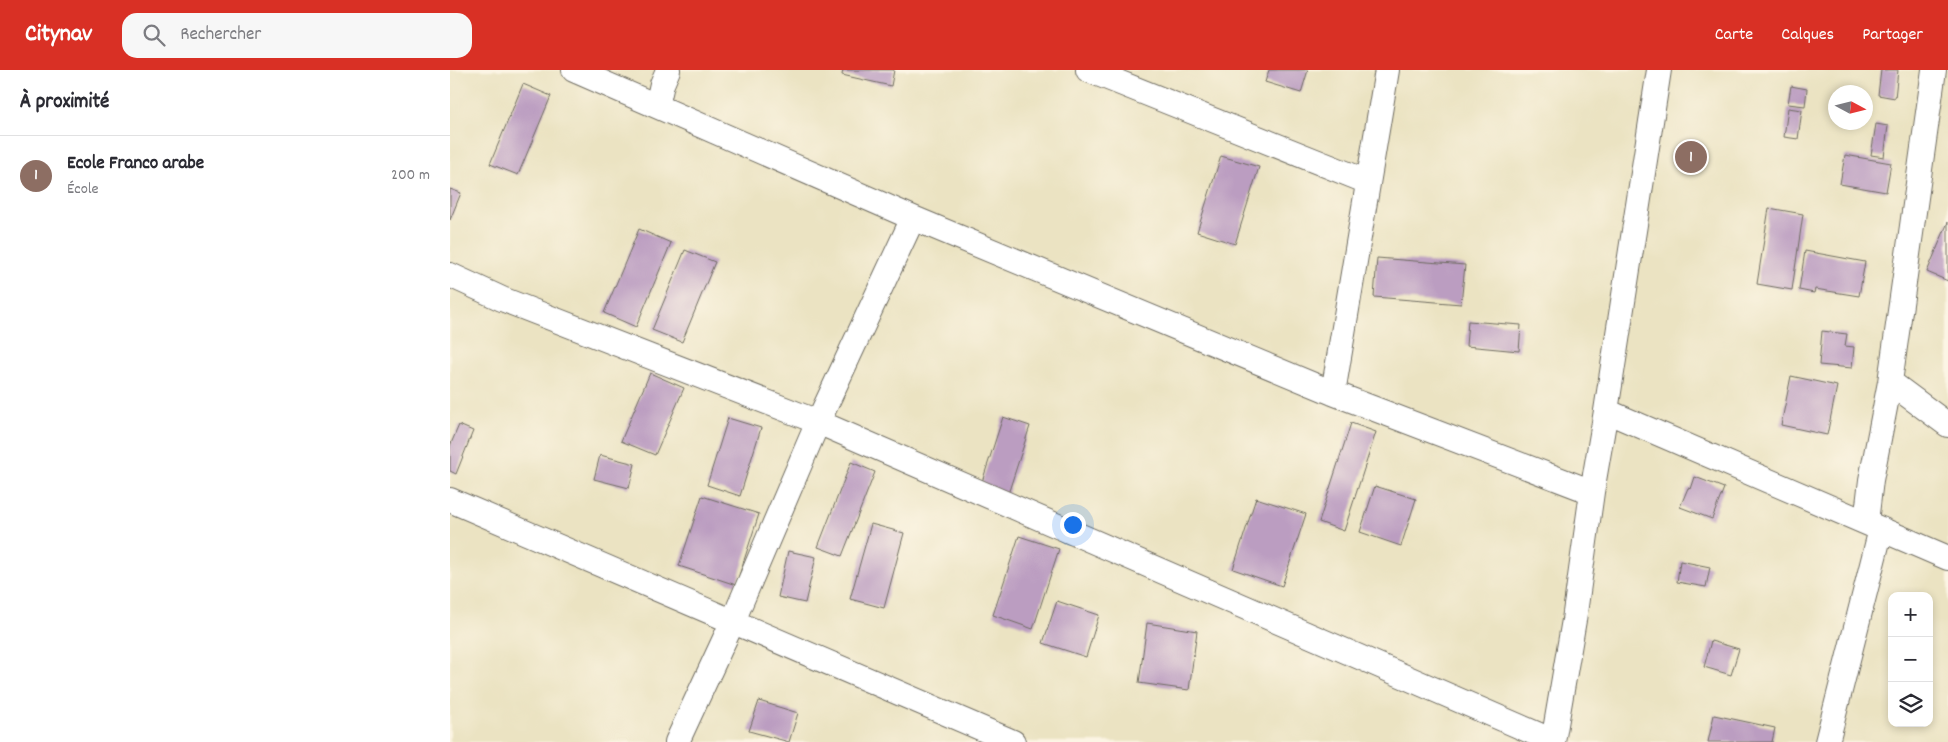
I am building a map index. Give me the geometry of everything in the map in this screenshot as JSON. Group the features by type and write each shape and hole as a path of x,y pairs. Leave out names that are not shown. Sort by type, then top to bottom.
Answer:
{"street":[{"path":"574,70 913,218 1333,392 1592,492"},
{"path":"656,106 668,70"},
{"path":"1088,70 1368,182"},
{"path":"1333,392 1388,70"},
{"path":"450,275 502,299 818,422 1553,742 1574,620 1592,492 1659,70"},
{"path":"1827,742 1873,525 1871,480 1890,382 1934,70"},
{"path":"677,742 733,621 818,422 913,218"},
{"path":"1890,382 1946,419"},
{"path":"1606,411 1948,558"},
{"path":"450,500 1013,742"}],"building":[{"path":"843,70 894,70 891,86 842,75"},
{"path":"1269,70 1308,70 1301,93 1265,82"},
{"path":"1881,70 1898,70 1895,98 1878,95"},
{"path":"523,84 551,96 518,175 490,164"},
{"path":"1791,86 1807,89 1805,106 1788,104"},
{"path":"1788,108 1802,110 1798,139 1784,137"},
{"path":"1876,124 1888,126 1884,157 1871,155"},
{"path":"1845,155 1891,163 1886,192 1840,184"},
{"path":"1221,156 1259,167 1235,244 1197,232"},
{"path":"450,189 461,193 450,220"},
{"path":"1769,208 1803,214 1792,290 1757,284"},
{"path":"1948,222 1948,281 1927,272"},
{"path":"639,229 671,243 636,327 604,313"},
{"path":"685,250 715,262 682,342 652,330"},
{"path":"1805,251 1865,262 1859,296 1815,289 1814,293 1799,290"},
{"path":"1377,258 1465,265 1461,304 1374,297"},
{"path":"1468,321 1521,325 1519,351 1466,346"},
{"path":"1822,331 1847,334 1845,346 1854,347 1852,368 1819,365"},
{"path":"650,373 684,388 655,455 621,441"},
{"path":"1791,376 1837,386 1827,435 1781,425"},
{"path":"1003,417 1030,426 1008,494 981,485"},
{"path":"728,418 761,428 740,496 707,485"},
{"path":"1351,423 1376,432 1344,531 1319,522"},
{"path":"459,425 473,431 456,474 450,471 450,446"},
{"path":"600,455 635,464 629,488 594,479"},
{"path":"851,462 875,472 842,556 818,547"},
{"path":"1695,477 1724,488 1712,519 1680,507 1688,488 1691,489"},
{"path":"1375,486 1416,499 1401,546 1360,532"},
{"path":"702,496 759,514 736,585 679,566"},
{"path":"1256,498 1306,514 1282,586 1233,569"},
{"path":"871,524 904,533 884,608 850,599"},
{"path":"1019,536 1059,549 1033,629 993,615"},
{"path":"788,551 816,557 805,603 778,597"},
{"path":"1680,561 1710,567 1706,587 1677,582"},
{"path":"1057,601 1099,615 1086,657 1043,643"},
{"path":"1147,623 1197,631 1189,690 1139,683"},
{"path":"1711,641 1739,649 1731,675 1704,667"},
{"path":"759,701 798,713 789,742 749,731"},
{"path":"1714,715 1775,728 1772,742 1708,742"}],"place":[{"name":"Ecole Franco arabe","path":"1691,157"}]}
